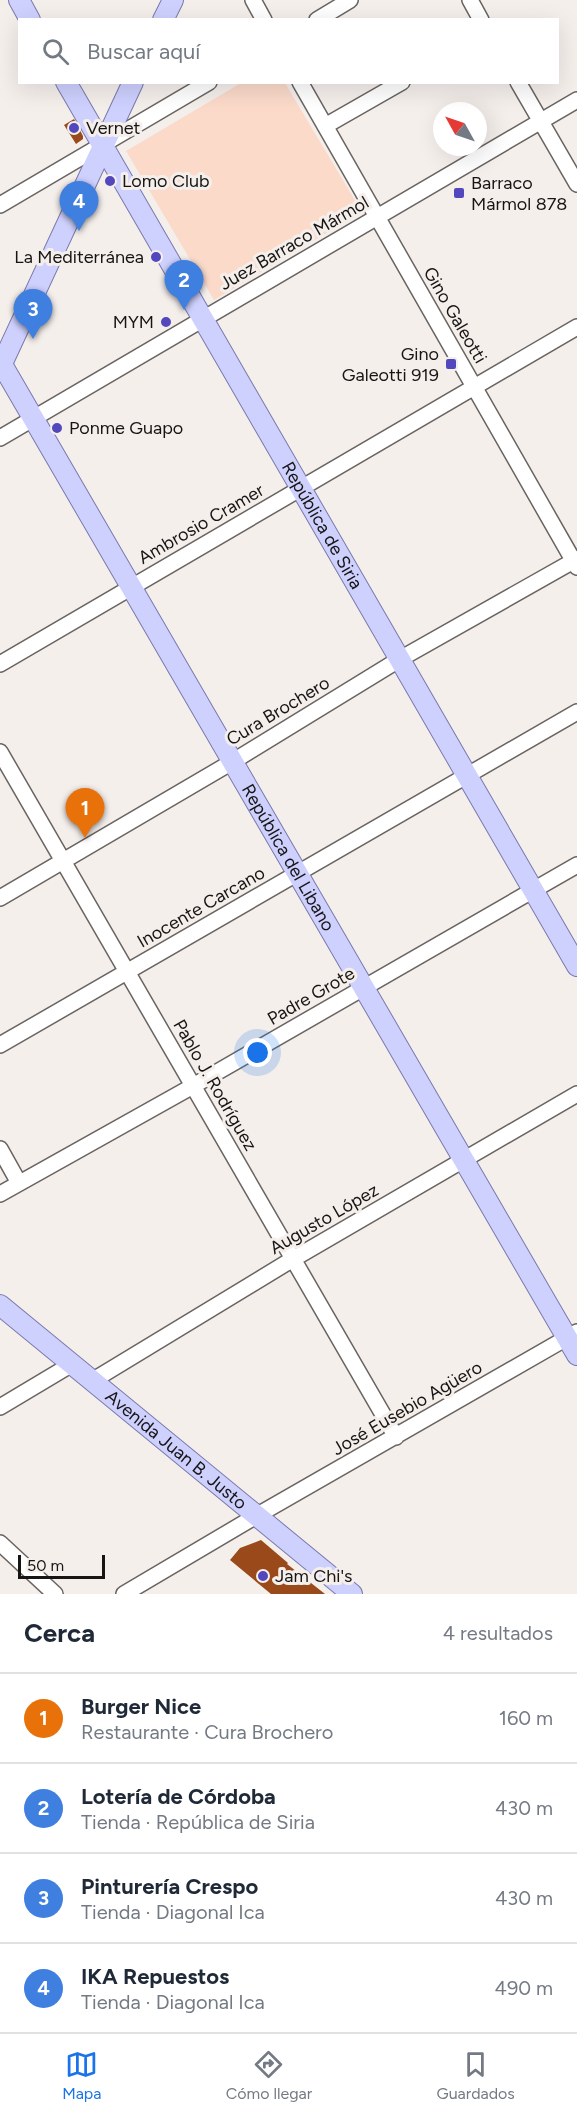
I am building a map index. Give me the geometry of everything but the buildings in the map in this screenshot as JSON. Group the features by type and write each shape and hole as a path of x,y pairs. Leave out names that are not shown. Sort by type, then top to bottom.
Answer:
{"main road":[{"path":"19,0 29,18"},
{"path":"164,18 173,0"},
{"name":"República de Siria","path":"67,84 577,966"},
{"path":"1,365 132,84"},
{"name":"República del Libano","path":"1,365 464,1160 572,1335 577,1355"},
{"name":"Avenida Juan B. Justo","path":"0,1305 352,1594"}],"street":[{"path":"253,0 263,18"},
{"path":"320,18 350,0"},
{"path":"470,0 480,18"},
{"path":"0,205 206,84"},
{"name":"Gino Galeotti","path":"301,84 576,563"},
{"path":"325,126 398,84"},
{"path":"519,84 577,184"},
{"name":"Juez Barraco Mármol","path":"0,438 577,100"},
{"name":"Ambrosio Cramer","path":"0,664 577,327"},
{"name":"Cura Brochero","path":"0,898 232,762 400,659 576,563"},
{"name":"Inocente Carcano","path":"0,1045 577,712"},
{"name":"Pablo J. Rodríguez","path":"0,752 396,1437"},
{"name":"Padre Grote","path":"0,1194 577,865"},
{"name":"Augusto López","path":"92,1381 293,1259 577,1094"},
{"path":"0,1149 19,1183"},
{"name":"José Eusebio Agüero","path":"124,1594 572,1335"},
{"path":"0,1407 72,1364"},
{"path":"0,1543 55,1594"}],"shaded area":[{"path":"239,84 286,84 362,212 214,300 126,151"}],"place":[{"name":"Vernet","path":"74,128"},
{"name":"Lomo Club","path":"110,181"},
{"name":"Barraco Mármol 878","path":"459,193"},
{"name":"IKA Repuestos","path":"79,231"},
{"name":"La Mediterránea","path":"156,257"},
{"name":"Lotería de Córdoba","path":"184,310"},
{"name":"MYM","path":"166,322"},
{"name":"Pinturería Crespo","path":"33,339"},
{"name":"Gino Galeotti 919","path":"451,364"},
{"name":"Ponme Guapo","path":"57,428"},
{"name":"Burger Nice","path":"85,838"},
{"name":"Jam Chi's","path":"263,1576"}]}
